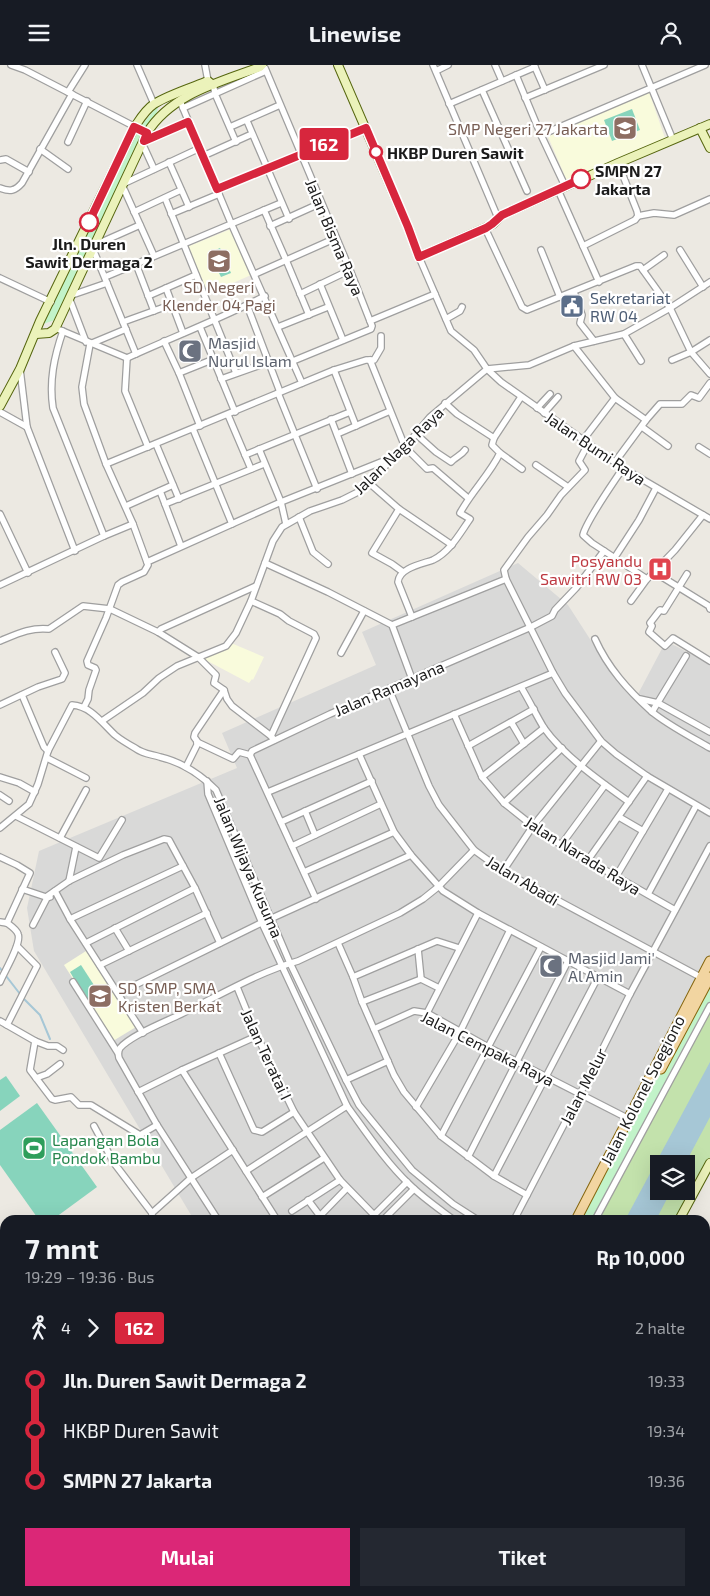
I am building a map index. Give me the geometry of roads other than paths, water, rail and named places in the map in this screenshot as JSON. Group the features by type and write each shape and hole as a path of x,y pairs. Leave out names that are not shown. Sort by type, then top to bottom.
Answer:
{"main road":[{"name":"Jalan Kolonel Soegiono","path":"583,1215 706,979 710,961"},
{"name":"Jalan Kolonel Soegiono","path":"583,1215 629,1119 706,979"}],"street":[{"path":"11,65 27,68 134,127 145,140 154,169"},
{"path":"0,188 12,191 18,188 29,172 85,65"},
{"path":"136,65 154,104"},
{"path":"205,65 236,142"},
{"path":"338,65 408,227 419,257 486,228 498,218 562,188 710,124"},
{"path":"448,65 435,68 498,218"},
{"path":"495,65 502,81"},
{"path":"525,98 602,65"},
{"path":"642,65 673,140"},
{"path":"541,135 707,65 710,70"},
{"path":"450,103 535,66 545,90"},
{"path":"0,406 20,369 40,321 51,302 134,127 142,116 154,104 212,86 263,67"},
{"name":"Jalan Bisma Raya","path":"263,67 371,323"},
{"path":"516,75 562,188 583,247 599,282"},
{"path":"104,536 53,408 51,396 52,375 59,330 71,297 155,121 212,86"},
{"path":"482,90 527,191"},
{"path":"68,142 87,101"},
{"path":"181,104 302,383"},
{"path":"230,127 280,105"},
{"path":"247,121 288,219"},
{"path":"145,140 188,122"},
{"path":"171,214 267,168 366,128"},
{"path":"700,128 710,148"},
{"path":"203,156 252,134"},
{"path":"124,185 200,148"},
{"path":"40,149 68,169"},
{"path":"0,160 6,159 29,172"},
{"path":"169,162 189,207"},
{"path":"618,163 638,211 638,216"},
{"path":"124,185 154,256"},
{"path":"134,212 181,190"},
{"path":"165,197 236,373"},
{"path":"583,247 635,220 638,216 654,213 674,215 710,199"},
{"path":"71,297 136,264 281,203"},
{"path":"270,226 322,203"},
{"path":"264,210 309,315"},
{"path":"94,247 140,225"},
{"path":"486,228 524,309 527,310 640,266 670,308 691,351 710,374"},
{"path":"255,273 336,238"},
{"path":"94,247 136,354"},
{"path":"541,250 560,297"},
{"path":"680,250 704,287"},
{"path":"644,270 664,255"},
{"name":"Jalan Bumi Raya","path":"419,257 451,331 474,350 487,369 521,397 623,468 710,519"},
{"path":"136,264 154,311"},
{"path":"300,294 350,270"},
{"path":"148,296 196,275"},
{"path":"0,278 51,302"},
{"path":"487,369 529,365 574,346 624,333 670,308 710,282"},
{"path":"320,284 342,340"},
{"path":"166,288 183,333"},
{"path":"574,292 582,315 580,323 594,341"},
{"path":"293,361 371,329 371,323 435,294"},
{"path":"36,334 59,330 128,358 164,341 215,321 265,296"},
{"path":"71,297 88,343 82,387 87,415 148,561 144,572 118,585 110,609 86,661 88,665 96,670 84,707"},
{"path":"123,322 173,304"},
{"path":"247,305 316,489"},
{"path":"278,327 328,307"},
{"path":"446,319 460,311 462,307"},
{"path":"200,327 235,412"},
{"path":"88,343 126,329"},
{"path":"624,333 641,361"},
{"path":"106,464 334,370 366,360 374,360 382,343 381,336"},
{"path":"672,360 710,340"},
{"path":"164,341 200,426"},
{"path":"574,346 615,397 646,420"},
{"path":"128,358 125,391 148,447"},
{"path":"179,373 214,359"},
{"path":"370,360 405,447 427,469 433,468 468,498"},
{"path":"221,379 269,362"},
{"path":"20,369 27,427 75,551"},
{"name":"Jalan Naga Raya","path":"102,721 143,693 177,666 226,646 236,633 251,601 277,533 286,524 299,517 358,492 396,457 430,417 487,369"},
{"path":"334,370 356,426"},
{"path":"615,462 660,404 682,404 690,395 700,398 710,383"},
{"path":"537,408 550,394"},
{"path":"521,397 494,438 492,445 522,469"},
{"path":"544,413 558,397"},
{"path":"615,397 585,442 579,461 585,470 568,487 504,570 506,579 565,693 601,741 648,776 710,813"},
{"path":"445,403 457,414 494,438"},
{"path":"337,434 390,411"},
{"path":"0,412 27,427"},
{"path":"245,455 350,412"},
{"path":"228,415 251,469"},
{"path":"331,419 352,474"},
{"path":"642,427 668,446"},
{"path":"193,429 232,524"},
{"path":"416,434 436,452 451,462 465,450"},
{"path":"156,444 179,499"},
{"path":"699,447 710,454"},
{"path":"259,449 281,502 286,524"},
{"path":"412,617 398,578 403,572 434,559 452,545 470,519 460,513 468,498 492,468 500,453"},
{"path":"148,561 281,502 396,457"},
{"path":"165,504 264,464"},
{"path":"536,465 568,487"},
{"path":"623,468 583,532 584,537 647,579"},
{"path":"368,483 399,509 452,545"},
{"path":"126,506 174,485"},
{"path":"614,557 639,521 656,488"},
{"path":"160,491 181,546"},
{"path":"399,509 372,553 403,572"},
{"path":"0,515 28,573"},
{"path":"631,601 647,579 675,550 703,515"},
{"path":"299,517 313,552 328,564"},
{"path":"0,585 104,536 134,524"},
{"name":"Jalan Ramayana","path":"250,755 252,751 272,738 412,679 552,616 604,551"},
{"path":"265,563 328,592 392,625 412,679"},
{"path":"654,572 709,606 710,609"},
{"path":"687,574 664,611 660,610 650,623 652,627 648,632 665,647 673,638 710,661"},
{"path":"392,625 506,579"},
{"path":"158,632 256,586"},
{"path":"0,641 26,630 50,629 83,606 110,609 158,632 198,657 216,675 214,683 224,690 232,705 272,738 316,638 314,634 280,614 251,601"},
{"path":"341,653 364,611"},
{"path":"595,639 607,664 652,712 710,748"},
{"path":"0,705 38,687 62,679 65,673 55,652"},
{"path":"652,712 686,656"},
{"path":"268,792 554,673"},
{"path":"521,687 544,728 562,748 605,785 629,802"},
{"name":"Jalan Abadi","path":"388,689 431,791 449,819 474,851 503,871 652,953 706,979"},
{"path":"224,690 194,737 197,742 233,759 240,752 250,755 316,899"},
{"path":"22,695 44,747 48,751"},
{"path":"640,699 658,703 710,732"},
{"path":"0,828 29,804 35,792 48,751 71,706 74,704 84,707 102,721 116,736 142,753 186,767 208,781"},
{"path":"468,746 534,709"},
{"name":"Jalan Narada Raya","path":"454,714 482,777 504,803 533,827 561,845 675,910"},
{"path":"511,722 524,743"},
{"path":"482,777 544,728"},
{"path":"503,871 533,827 601,741"},
{"path":"186,767 197,742"},
{"path":"504,803 562,748"},
{"path":"359,754 394,831 438,887 478,913 630,993"},
{"path":"47,758 86,778"},
{"path":"588,860 648,776"},
{"path":"0,777 16,782 35,792"},
{"name":"Jalan Wijaya Kusuma","path":"208,781 216,791 290,963 359,1105 412,1171 453,1204 470,1215"},
{"name":"Jalan Wijaya Kusuma","path":"208,781 208,794 262,923 338,1089 364,1131 407,1182 447,1215"},
{"path":"281,822 372,781"},
{"path":"561,845 605,785"},
{"path":"60,839 86,789"},
{"path":"616,875 668,789"},
{"path":"0,795 9,801"},
{"path":"292,846 381,804"},
{"path":"648,894 696,806"},
{"path":"305,811 315,835"},
{"path":"16,816 99,858 122,820"},
{"path":"618,817 643,831"},
{"path":"304,872 394,831"},
{"path":"33,925 47,898 69,881 123,855 164,839 170,841 195,888 220,943"},
{"name":"Jalan Melur","path":"517,1215 630,993 710,846"},
{"path":"69,881 76,847"},
{"path":"118,1053 124,1044 143,1033 282,965 298,961 400,913 438,887 474,851"},
{"path":"119,993 262,923 411,855"},
{"path":"0,857 30,874 8,923"},
{"path":"70,919 182,866"},
{"path":"86,943 195,888"},
{"path":"22,889 44,897 56,892"},
{"path":"56,892 70,919 143,1033"},
{"path":"100,965 207,913"},
{"path":"427,1013 478,913"},
{"path":"0,922 8,923 18,934 17,946 0,982"},
{"path":"115,928 129,951"},
{"path":"416,1107 460,1032 510,930"},
{"path":"353,977 437,941 459,948"},
{"path":"338,943 388,1061 404,1092 441,1136 494,1176 527,1195"},
{"path":"7,1025 37,966 17,946"},
{"path":"441,1136 541,947"},
{"path":"418,949 421,979"},
{"path":"468,1157 568,961"},
{"path":"494,1176 598,977"},
{"path":"362,1002 421,979 439,988"},
{"path":"73,982 118,1053 119,1058 158,1125 215,1215"},
{"name":"Jalan Teratai I","path":"219,1053 254,1130 262,1132 294,1112 257,1036 237,987"},
{"path":"598,1215 710,1006"},
{"name":"Jalan Cempaka Raya","path":"374,1029 414,1011 427,1013 488,1047 629,1119"},
{"path":"0,1021 35,1041 48,1046 56,1045 63,1050"},
{"path":"138,1092 257,1036"},
{"path":"35,1041 30,1067 52,1099 71,1097 81,1106 89,1104 140,1135 158,1125"},
{"path":"338,1089 347,1082 388,1061"},
{"path":"36,1078 47,1074 60,1064"},
{"path":"182,1070 274,1215"},
{"path":"246,1171 347,1105"},
{"path":"294,1112 340,1180 370,1215"},
{"path":"94,1126 114,1163 154,1211"},
{"path":"153,1215 154,1211 191,1178 233,1150"},
{"path":"262,1197 324,1158"},
{"path":"682,1215 710,1163"},
{"path":"292,1211 340,1180"},
{"path":"375,1215 407,1182"},
{"path":"321,1215 347,1188"},
{"path":"388,1215 414,1189"},
{"path":"308,1200 316,1215"}],"water":[{"path":"710,1062 710,1117 690,1155 660,1155"},
{"path":"650,1174 650,1200 666,1200 659,1215 628,1215"}],"waterway":[{"path":"0,968 20,994"},
{"path":"23,998 40,1015 50,1039"}],"place":[{"name":"SMP Negeri 27 Jakarta","path":"625,128"},
{"name":"HKBP Duren Sawit","path":"376,152"},
{"name":"SMPN 27 Jakarta","path":"581,179"},
{"name":"Jln. Duren Sawit Dermaga 2","path":"89,222"},
{"name":"SD Negeri Klender 04 Pagi","path":"219,261"},
{"name":"Sekretariat RW 04","path":"572,306"},
{"name":"Masjid Nurul Islam","path":"190,351"},
{"name":"Posyandu Sawitri RW 03","path":"660,569"},
{"name":"Masjid Jami' Al Amin","path":"551,966"},
{"name":"SD, SMP, SMA Kristen Berkat","path":"100,996"},
{"name":"Lapangan Bola Pondok Bambu","path":"34,1148"}]}
